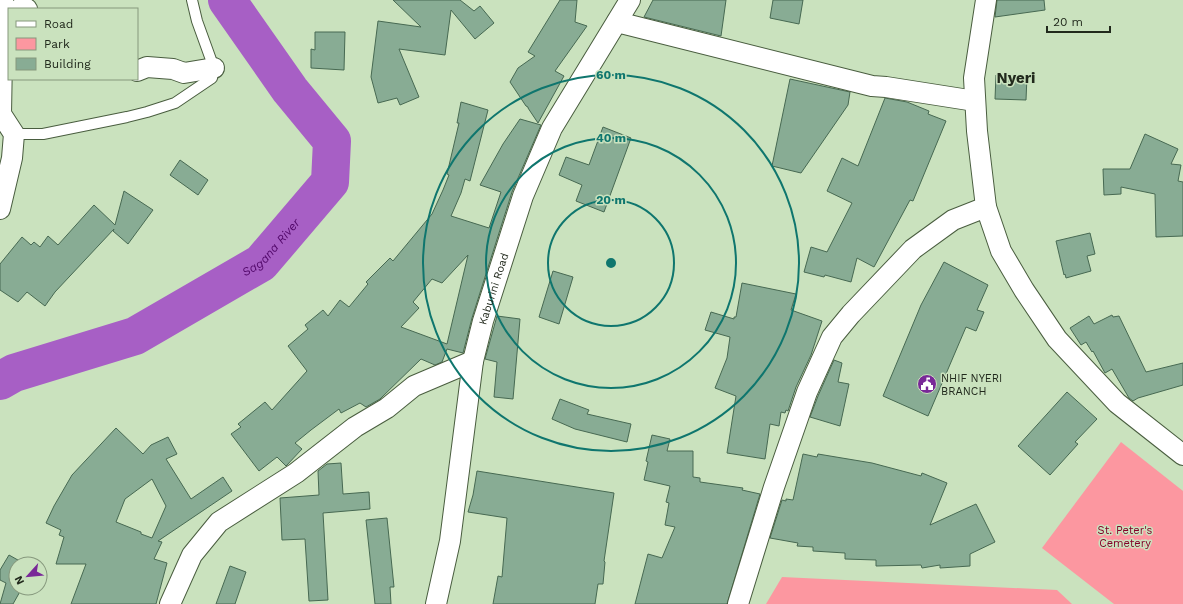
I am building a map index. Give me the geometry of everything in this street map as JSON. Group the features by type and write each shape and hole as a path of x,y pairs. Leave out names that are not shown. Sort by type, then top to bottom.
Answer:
{"street":[{"name":"Kaburini Road","path":"436,604 450,541 473,361 483,321 523,196 552,128 630,0"},
{"path":"986,0 974,78 975,101 986,206 1001,251 1024,290 1057,339 1117,403 1183,455"},
{"path":"9,8 25,8"},
{"path":"0,209 12,158 14,134 0,114 8,20"},
{"path":"617,22 872,86 975,101"},
{"path":"138,70 147,66 173,69 184,73 214,68"},
{"path":"738,604 774,487 804,399 832,337 851,314 914,249 953,220 986,206"},
{"path":"170,604 192,555 218,522 296,473 355,428 388,408 414,386 473,361"}],"lane":[{"path":"14,134 43,134 127,117 175,103 212,78 214,68 197,21 192,0"}],"green space":[{"name":"St. Peter's Cemetery","path":"1121,442 1183,491 1183,604 1114,604 1042,548"},
{"path":"782,577 1057,590 1072,604 766,604"}],"building":[{"path":"393,0 460,0 474,11 480,6 494,23 475,39 451,10 445,55 399,49 419,97 400,105 397,98 378,103 371,77 378,21 421,27"},
{"path":"560,0 577,0 575,22 587,26 555,71 564,76 538,123 510,82 518,68 535,56 528,52"},
{"path":"653,0 726,0 721,36 644,17"},
{"path":"773,0 803,0 799,24 770,18"},
{"path":"997,0 1044,0 1045,10 995,17"},
{"path":"315,32 345,32 344,70 311,68 311,49 315,50"},
{"path":"996,75 1027,76 1026,100 995,99"},
{"path":"790,79 850,92 848,105 801,173 772,166"},
{"path":"885,98 907,102 929,111 928,114 946,121 913,201 910,200 874,267 857,258 851,282 825,275 824,277 804,272 811,247 827,252 852,203 827,191 842,158 858,166"},
{"path":"461,102 488,110 470,181 465,179 461,193 451,216 489,228 501,192 480,185 503,144 520,119 541,125 512,192 472,318 463,353 447,349 442,362 435,365 421,359 380,399 366,407 360,403 341,413 339,409 311,430 295,443 302,449 286,466 277,457 259,471 231,434 241,427 238,424 265,402 272,410 307,371 288,346 308,329 305,325 323,310 328,316 340,300 349,307 368,284 366,282 390,258 393,261 432,214 449,175 447,174 459,123 457,123","holes":["468,255 447,344 401,327 419,308 413,302 432,279 442,283"]},
{"path":"603,127 631,138 604,212 576,201 582,185 559,175 566,157 589,165"},
{"path":"1145,134 1178,149 1171,164 1181,165 1178,181 1183,182 1183,236 1156,237 1155,194 1121,187 1121,194 1104,195 1103,169 1130,169"},
{"path":"180,160 208,180 198,195 170,175"},
{"path":"124,191 153,210 128,244 113,231 114,229 55,292 45,306 27,292 18,302 0,290 0,264 22,237 31,245 34,242 40,247 48,236 58,245 94,205 115,225"},
{"path":"1090,233 1095,254 1087,256 1091,271 1066,278 1056,241"},
{"path":"944,262 988,285 977,310 984,312 976,331 966,327 928,416 883,396 921,305"},
{"path":"553,271 573,277 559,324 539,317"},
{"path":"742,283 796,294 791,310 822,321 811,355 796,387 788,411 786,410 785,413 781,412 779,426 770,424 765,459 727,453 736,396 715,388 727,358 730,337 705,330 711,312 734,319 734,317 736,317"},
{"path":"1112,315 1113,317 1119,316 1146,372 1183,363 1183,385 1138,398 1133,401 1129,398 1112,369 1105,373 1093,351 1092,352 1086,342 1081,345 1070,328 1089,316 1094,324"},
{"path":"497,316 520,319 513,399 494,397 497,362 485,359"},
{"path":"834,360 842,363 838,382 849,384 840,426 810,417"},
{"path":"1067,392 1097,419 1075,442 1078,444 1050,475 1018,446"},
{"path":"560,399 589,410 587,414 631,424 627,442 575,429 552,419"},
{"path":"116,428 143,454 151,445 168,437 177,454 166,459 191,499 223,477 232,491 158,541 162,542 154,559 167,563 156,604 71,604 86,564 56,564 64,537 59,535 61,530 46,523 72,475","holes":["152,479 166,506 152,538 116,522 125,499"]},
{"path":"652,435 670,439 667,451 693,451 693,477 700,478 700,482 743,488 742,490 760,494 727,604 635,604 648,554 662,558 675,527 665,525 669,503 666,502 670,486 644,480 648,462 646,461"},
{"path":"803,454 817,457 818,454 872,463 921,476 922,473 947,483 930,525 976,504 995,542 970,554 970,566 940,568 940,565 922,568 921,565 876,566 876,560 845,559 845,553 813,551 813,547 797,546 798,543 770,538 782,500 793,500"},
{"path":"341,463 343,494 369,492 370,509 323,513 328,600 309,601 305,539 282,540 280,498 319,495 318,471 327,464"},
{"path":"477,471 614,493 604,561 603,584 598,584 595,604 493,604 498,576 502,577 507,518 468,512 473,495"},
{"path":"387,518 394,587 390,587 391,604 375,604 366,520"},
{"path":"8,557 8,596 18,596 13,604 0,604 6,583 0,580 0,570"},
{"path":"230,566 246,572 235,604 216,604"}],"waterway":[{"name":"Sagana River","path":"0,381 14,373 135,336 261,263 330,182 332,141 290,90 227,0"}],"place":[{"name":"NHIF NYERI BRANCH","path":"927,384"}],"district":[{"name":"Nyeri","path":"1016,78"}]}
